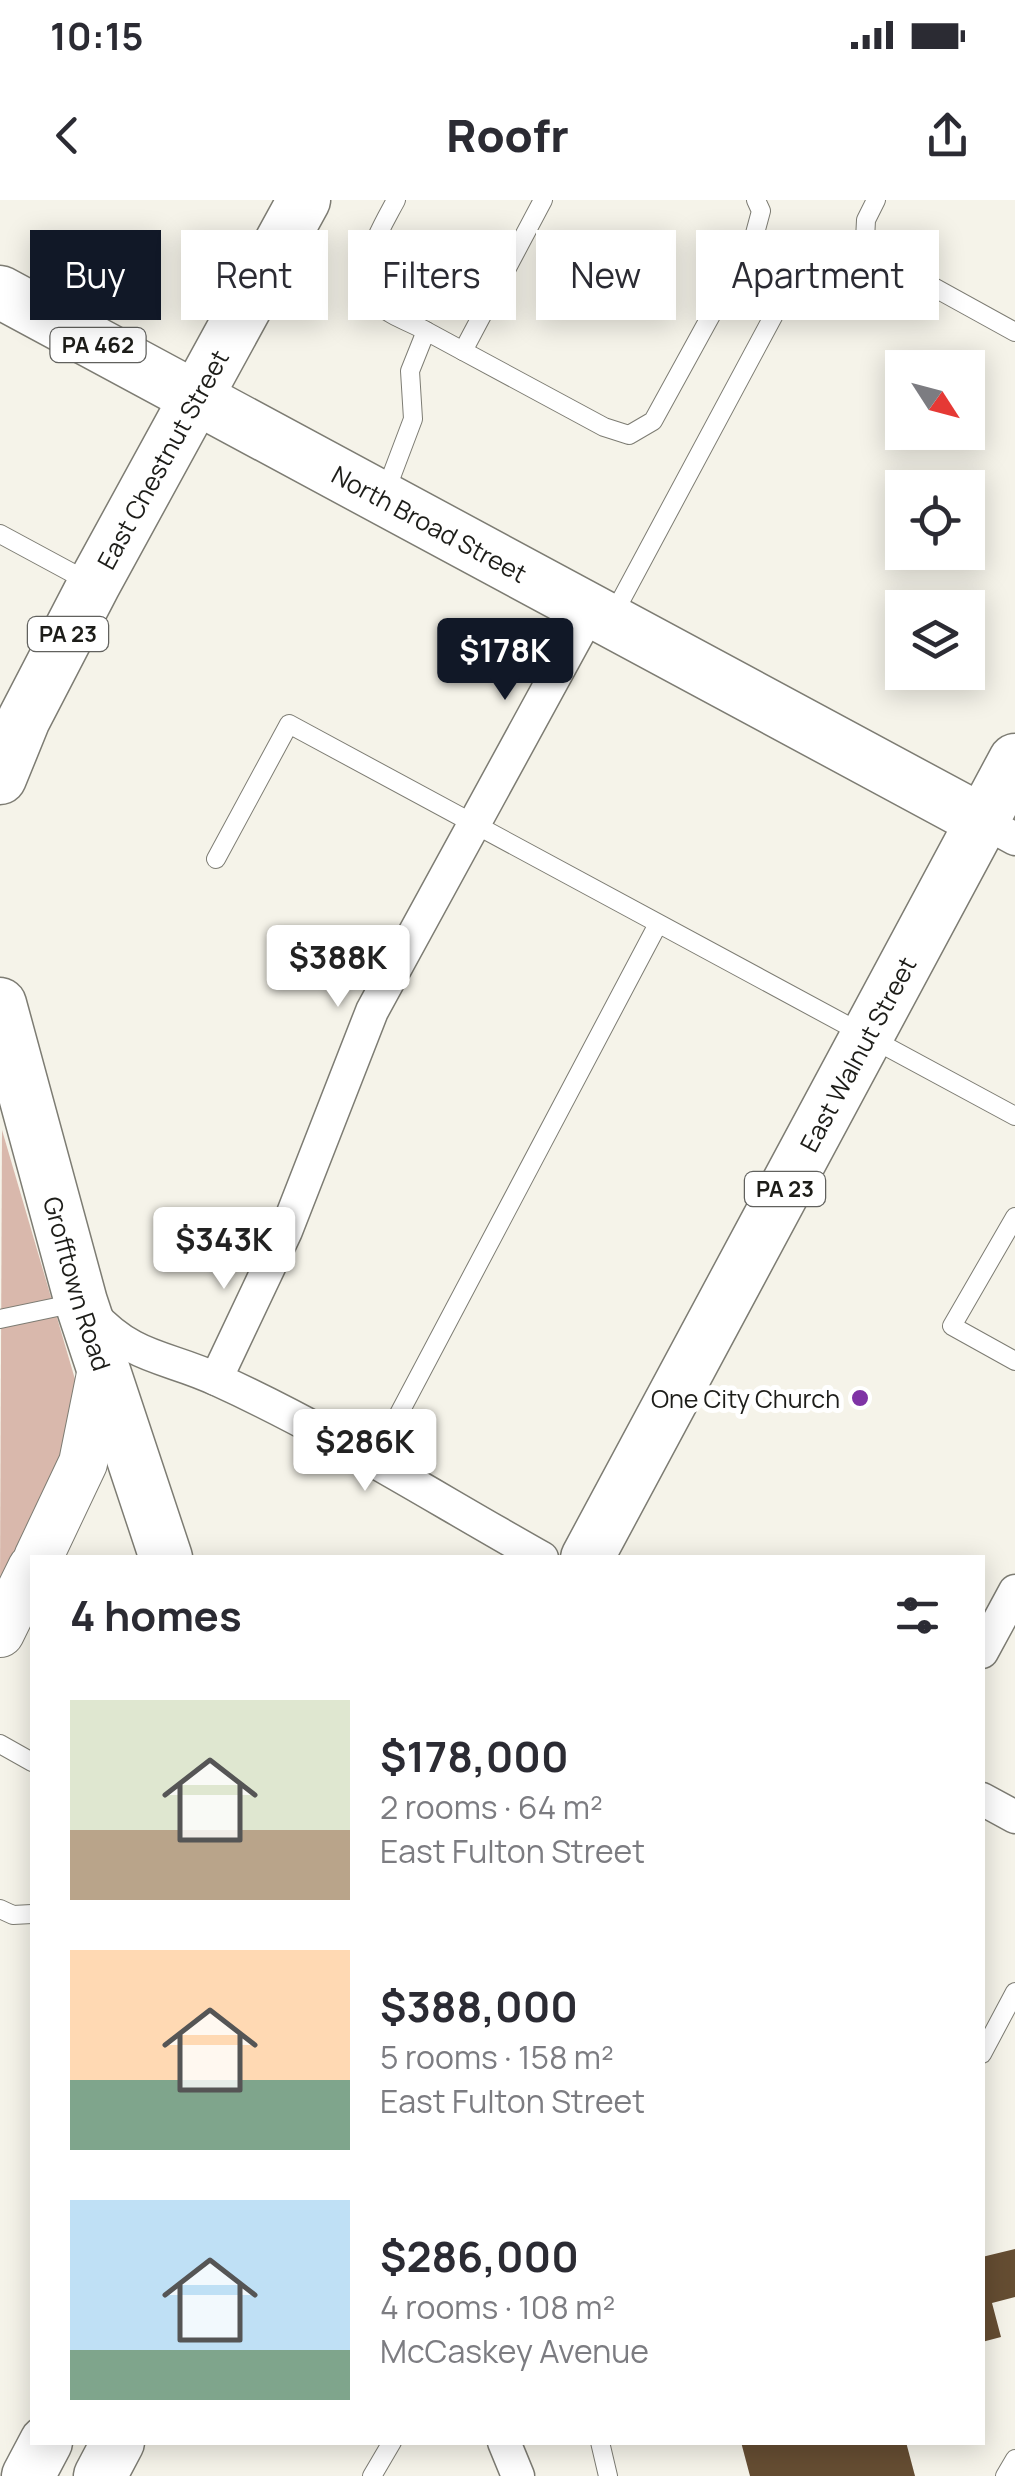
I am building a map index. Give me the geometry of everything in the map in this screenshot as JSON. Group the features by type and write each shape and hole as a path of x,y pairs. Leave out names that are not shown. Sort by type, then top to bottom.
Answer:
{"main road":[{"name":"East Chestnut Street","path":"0,778 24,719 94,584 304,200"},
{"name":"North Broad Street","path":"0,292 998,830"},
{"name":"East Walnut Street","path":"589,1555 866,1036 998,830 1015,760"},
{"name":"Grofftown Road","path":"0,1004 19,1106 165,1555"},
{"path":"28,2476 44,2445"},
{"path":"100,2476 116,2445"}],"street":[{"path":"216,1379 286,1231 372,1010 473,826 600,616"},
{"path":"81,1302 124,1344 162,1363 216,1379 537,1555"},
{"path":"39,1555 83,1463 102,1369"},
{"path":"0,1635 30,1572"},
{"path":"985,1647 1015,1592"},
{"path":"0,1635 30,1606"},
{"path":"985,1801 1015,1816"},
{"path":"505,2445 518,2476"}],"lane":[{"path":"396,200 374,242 366,279 376,304 604,427 629,435 652,421 754,237 761,212 756,200"},
{"path":"464,351 543,200"},
{"path":"866,230 876,200"},
{"path":"939,290 1015,332"},
{"path":"600,616 769,320"},
{"path":"383,498 412,419 410,371 426,331"},
{"path":"0,534 94,584"},
{"path":"216,859 288,724 1015,1116"},
{"path":"373,1463 658,924"},
{"path":"1015,1217 952,1326 1015,1362"},
{"path":"0,1319 81,1302"},
{"path":"0,1744 30,1761"},
{"path":"0,1909 13,1915 30,1914"},
{"path":"985,2048 1015,1992"},
{"path":"372,2476 390,2445"},
{"path":"601,2445 608,2476"},
{"path":"1005,2476 1015,2459"}],"shaded area":[{"path":"2,1130 77,1386 51,1500 0,1586"}],"building":[{"path":"1015,2249 1015,2297 992,2303 1001,2337 985,2341 985,2256"},
{"path":"742,2445 907,2445 915,2476 750,2476"}],"place":[{"name":"One City Church","path":"860,1398"}]}
